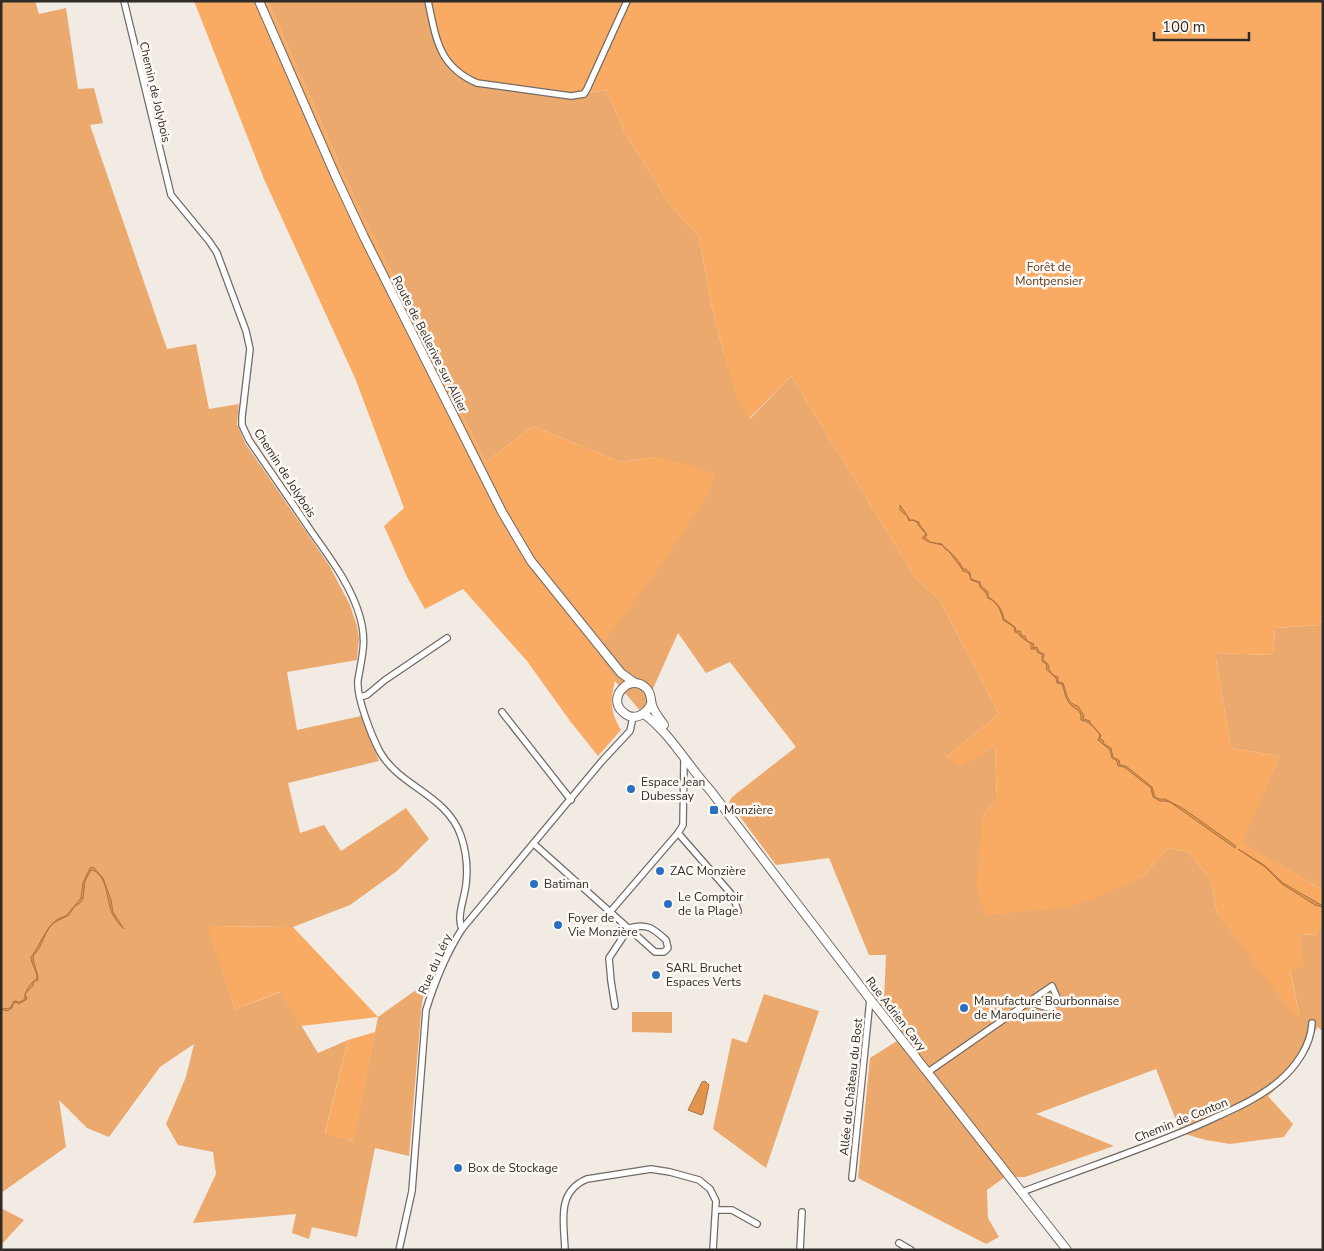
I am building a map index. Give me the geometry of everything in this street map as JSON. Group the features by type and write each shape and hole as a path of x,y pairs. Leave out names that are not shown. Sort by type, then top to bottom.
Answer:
{"main road":[{"name":"Route de Bellerive sur Allier","path":"259,1 364,237 502,512 531,561 621,673 635,683"},
{"path":"621,673 623,687"},
{"path":"635,683 640,684 649,691 651,704 644,714 634,717 623,712 618,703 620,691 623,687 635,683"},
{"name":"Rue Adrien Cavy","path":"651,704 657,716 705,780 710,790"},
{"name":"Rue Adrien Cavy","path":"644,714 658,723 695,774 710,790 870,999 1067,1250"}],"street":[{"name":"Chemin de Jolybois","path":"124,1 171,195 209,240 217,253 246,331 250,349 242,425 249,440 337,569 351,594 360,616 365,639 358,680 360,698 363,710 384,757 394,769 446,809 461,835 467,869 461,914 460,926 462,929"},
{"path":"428,1 436,43 443,56 466,78 477,82 570,96 584,94 587,90 627,1"},
{"path":"360,698 367,695 385,680 447,638"},
{"path":"502,712 571,800"},
{"name":"Rue du Léry","path":"399,1250 412,1191 426,1010 435,981 453,943 462,929 630,731 634,717"},
{"path":"610,912 678,833 683,824 684,759"},
{"path":"684,780 689,775 695,774"},
{"path":"678,833 733,896 738,911"},
{"path":"534,844 629,928 655,952 664,952 668,948 666,940 654,930 640,925 629,928 609,958 615,1006"},
{"path":"928,1072 1028,1002 1052,986 1059,1002 1049,1008 1028,1002"},
{"name":"Allée du Château du Bost","path":"852,1178 870,999"},
{"name":"Chemin de Conton","path":"1022,1192 1181,1133 1239,1107 1258,1096 1279,1082 1292,1069 1311,1033 1312,1023"},
{"path":"565,1250 564,1216 567,1197 574,1187 588,1179 640,1170 670,1172 704,1183 714,1195 716,1210 713,1250"},
{"path":"716,1210 732,1210 757,1224"},
{"path":"800,1250 802,1212"},
{"path":"899,1243 911,1250"}],"shaded area":[{"path":"1,1 35,1 39,14 66,8 78,89 94,88 103,123 90,125 167,349 196,344 209,409 239,404 237,424 245,443 329,565 350,605 359,638 357,660 287,672 297,730 361,716 379,761 288,783 300,833 324,825 341,851 406,808 429,839 397,871 350,905 293,927 208,926 235,1009 281,992 318,1053 348,1040 325,1133 353,1141 378,1017 427,982 422,1002 409,1156 375,1148 357,1237 312,1227 309,1239 292,1233 296,1214 193,1223 216,1174 213,1152 178,1145 166,1124 186,1077 194,1044 160,1067 109,1137 87,1128 59,1100 66,1147 1,1193"},
{"path":"268,1 428,1 584,94 606,90 625,133 671,206 699,237 712,308 723,352 750,419 791,376 917,580 939,599 999,714 946,757 961,765 995,746 997,799 983,815 1140,879 1169,848 1188,852 1211,880 1217,913 1299,1013 1290,970 1303,966 1299,934 1316,935 1323,920 1323,1031 1317,1027 1309,1047 1292,1074 1268,1096 1293,1124 1284,1137 1230,1144 1181,1133 1156,1069 1036,1114 1114,1146 1025,1177 1005,1177 987,1190 988,1218 999,1237 986,1244 858,1178 870,1058 897,1041 883,1024 886,955 869,955 829,858 776,865 729,802 732,797 796,747 730,662 706,673 678,633 642,713 615,681 597,652 607,636 657,457 620,462 533,426 486,462 354,197"},
{"path":"900,505 910,520 913,520 909,521 907,516 900,510"},
{"path":"913,520 919,522 927,535 925,537 930,542 942,544 958,560 963,569 970,573 971,579 980,582 981,586 988,592 988,597 999,606 1004,619 1015,627 1016,631 1020,631 1027,641 1034,644 1033,648 1037,647 1039,652 1044,654 1043,660 1048,664 1052,674 1058,677 1058,682 1063,683 1071,703 1078,706 1084,716 1083,719 1090,721 1092,725 1081,720 1079,711 1070,704 1067,699 1062,684 1057,683 1056,678 1046,669 1047,665 1042,661 1042,654 1038,653 1036,649 1031,649 1031,644 1021,637 1018,633 1015,632 1014,627 1003,620 1000,610 988,598 979,583 971,580 969,573 963,571 942,545 929,542 922,538 926,534"},
{"path":"1323,606 1323,890 1241,843 1280,756 1231,748 1215,653 1273,655 1275,628 1320,625"},
{"path":"1093,726 1101,735 1100,739 1103,740 1104,744 1111,748 1113,757 1119,760 1120,765 1126,766 1152,787 1155,797 1165,799 1184,809 1236,846 1235,848 1170,802 1160,801 1153,797 1151,788 1124,767 1118,766 1117,761 1112,758 1110,750 1098,740 1100,735"},
{"path":"1238,849 1264,865 1283,883 1323,907 1315,905 1282,884 1265,867"},
{"path":"93,867 103,878 111,900 113,912 124,929 112,913 106,888 100,876 91,870 85,881 83,899 74,907 69,915 51,926 33,956 38,980 33,982 37,978 31,957 49,927 59,918 66,916 81,898 83,883 90,868"},
{"path":"33,982 33,986 25,994 28,987"},
{"path":"25,994 27,999 19,1004 16,1002 12,1008 7,1011 1,1009 10,1008 14,1001 20,1002 25,999"},
{"path":"764,994 819,1011 766,1168 713,1129 732,1038 747,1043"},
{"path":"632,1012 672,1012 672,1033 632,1032"},
{"path":"705,1081 709,1085 703,1114 701,1115 688,1110 702,1082"},
{"path":"1,1208 24,1220 1,1245"}],"green space":[{"path":"194,1 268,1 354,197 486,462 533,426 620,462 657,457 715,473 709,493 659,568 597,651 615,681 612,706 621,730 598,756 527,661 463,589 425,609 407,577 384,526 404,508 355,378 264,179"},
{"name":"Forêt de Montpensier","path":"428,1 1323,1 1323,606 1320,625 1275,628 1273,655 1215,653 1231,748 1280,756 1242,843 1323,890 1323,920 1316,935 1299,934 1304,966 1290,971 1299,1014 1296,1018 1217,913 1211,880 1188,852 1169,848 1140,879 1071,907 986,915 976,887 983,815 997,799 995,746 961,766 946,757 999,714 939,599 917,580 791,376 749,419 737,398 723,352 712,308 699,237 671,206 625,133 606,90 571,96 477,83 466,78 443,56"},
{"path":"207,926 293,927 378,1017 301,1026 280,992 235,1009"},
{"path":"375,1032 354,1141 325,1134 348,1040"}],"place":[{"name":"Espace Jean Dubessay","path":"631,789"},
{"name":"Monzière","path":"714,810"},
{"name":"ZAC Monzière","path":"660,871"},
{"name":"Batiman","path":"534,884"},
{"name":"Le Comptoir de la Plage","path":"668,904"},
{"name":"Foyer de Vie Monzière","path":"558,925"},
{"name":"SARL Bruchet Espaces Verts","path":"656,975"},
{"name":"Manufacture Bourbonnaise de Maroquinerie","path":"964,1008"},
{"name":"Box de Stockage","path":"458,1168"}]}
